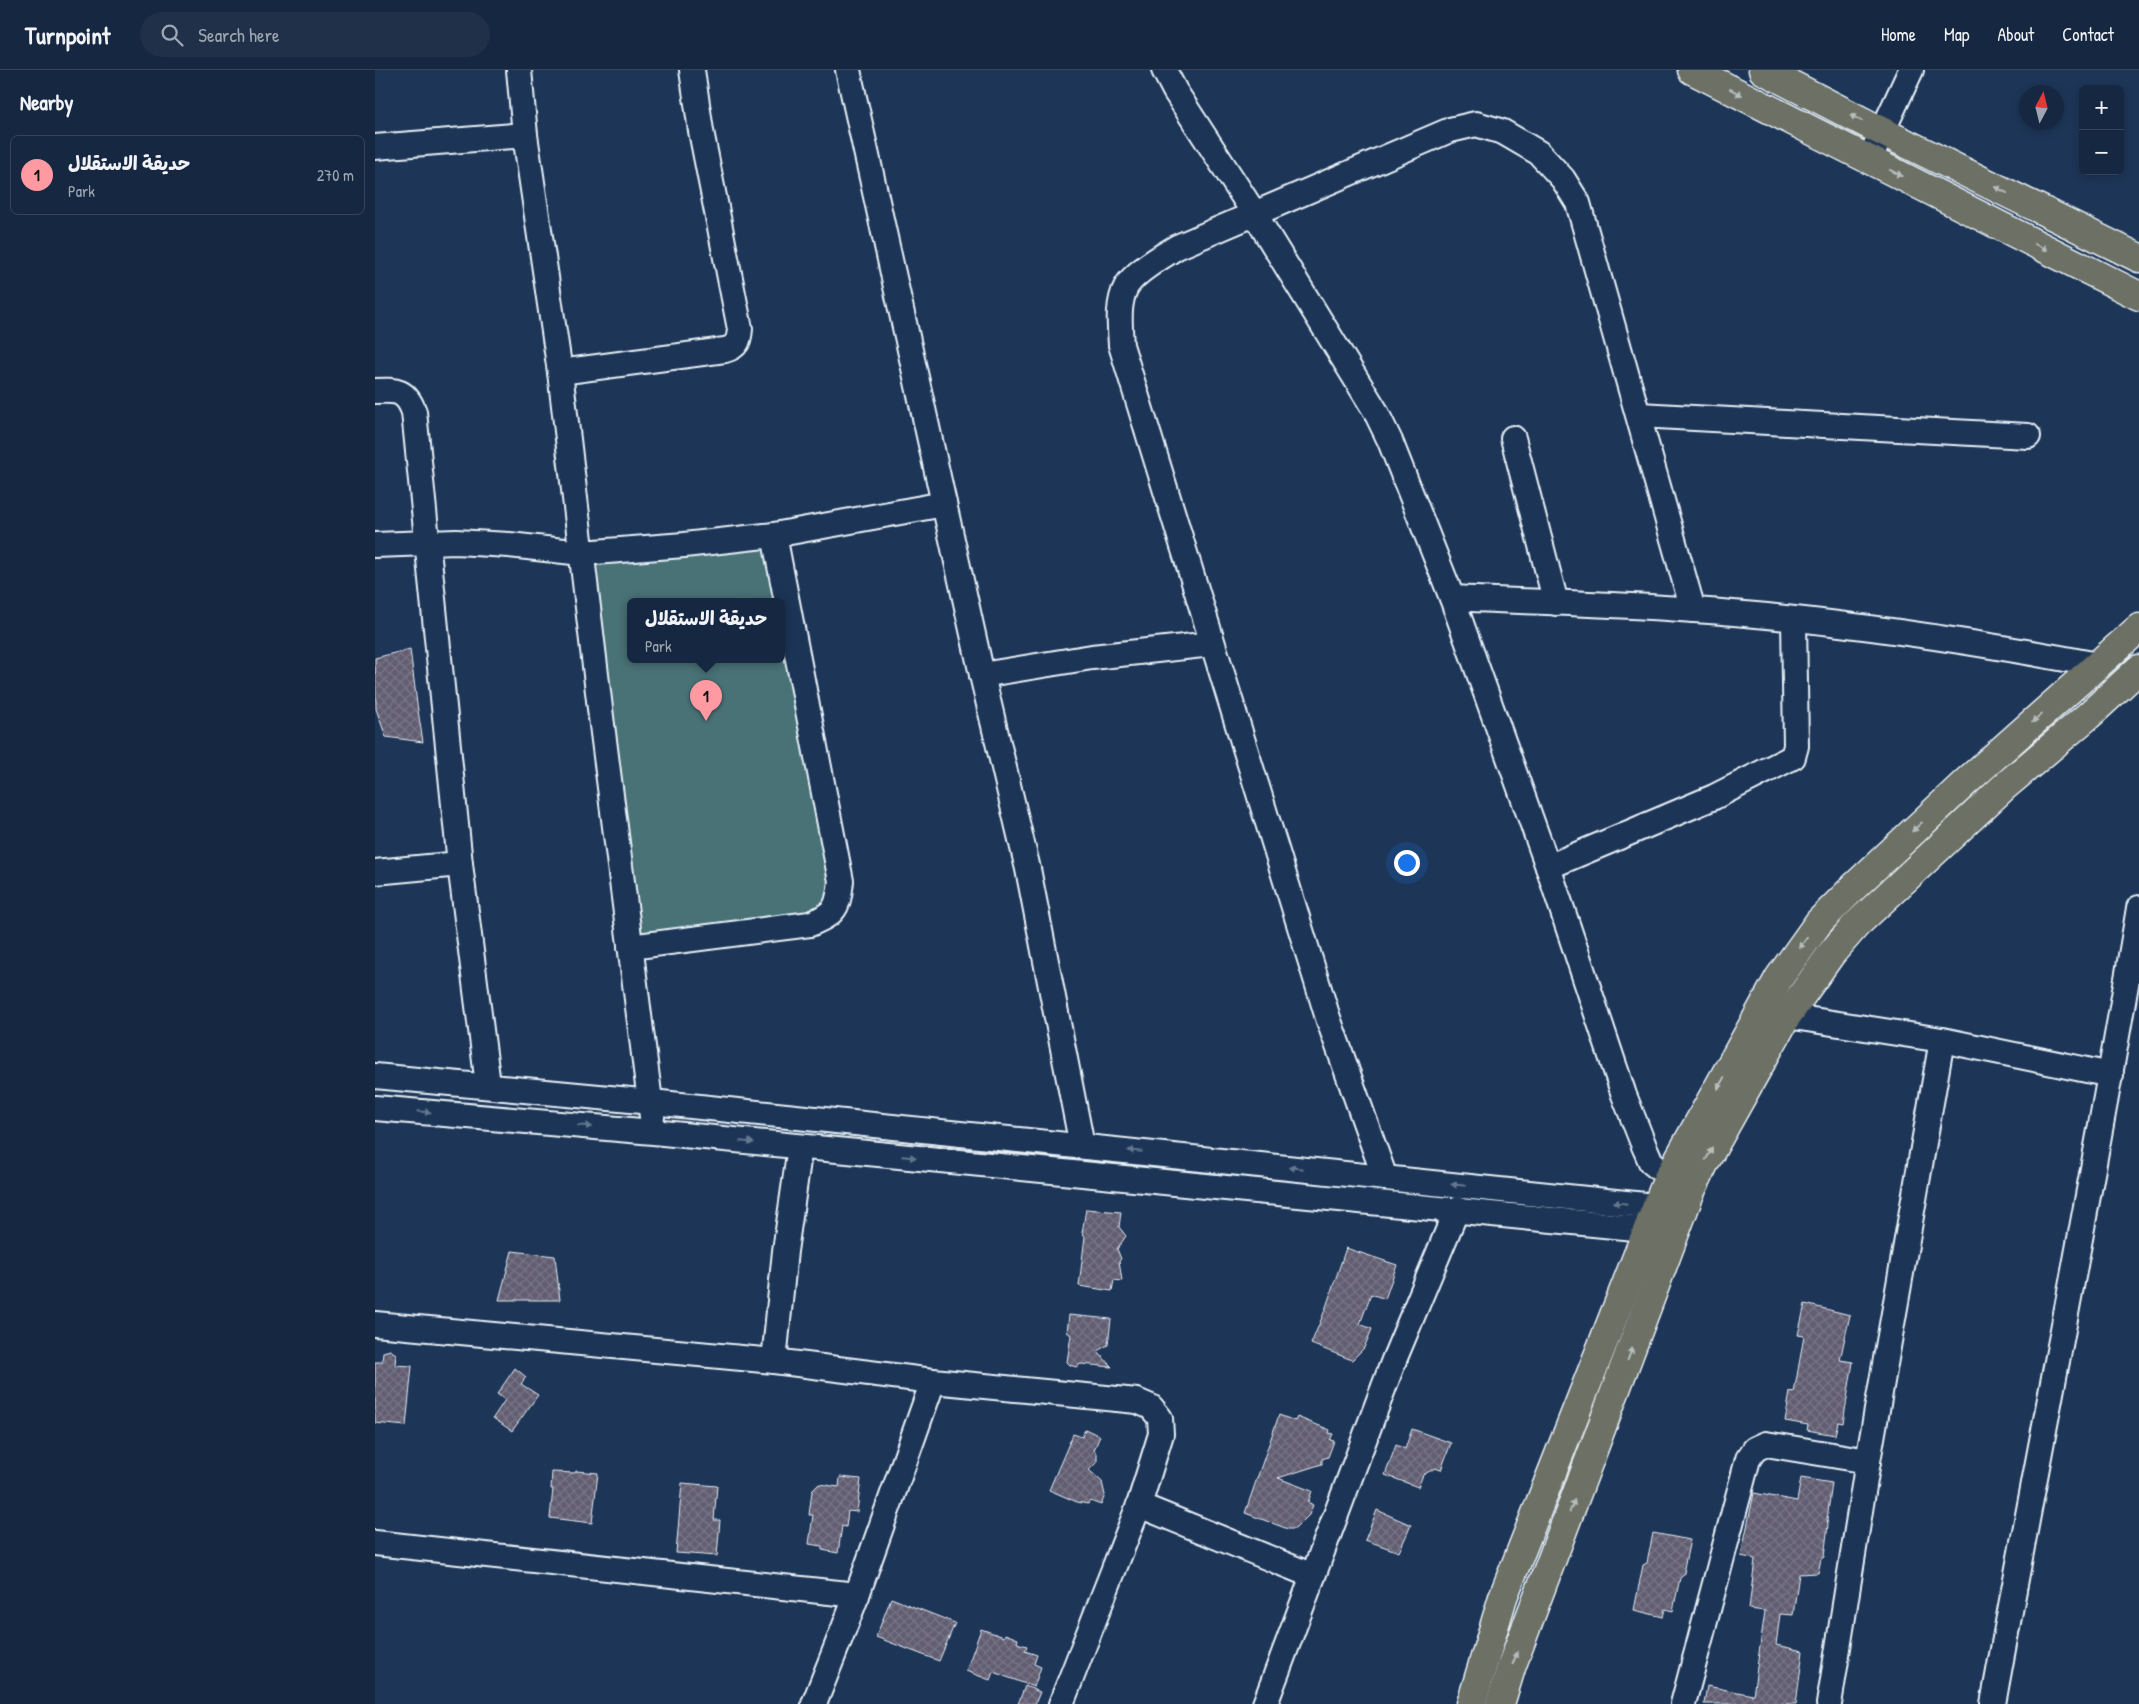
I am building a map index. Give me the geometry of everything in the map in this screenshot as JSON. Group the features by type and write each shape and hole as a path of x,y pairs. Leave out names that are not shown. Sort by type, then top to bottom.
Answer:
{"main road":[{"path":"1692,70 2139,296"},
{"path":"1763,70 1883,132 2139,258"},
{"path":"1471,1704 1503,1597 1669,1178 1779,978 1819,922 1855,885 2069,688 2139,628"},
{"path":"1500,1704 1512,1665 1684,1212 1705,1162 1787,1016 1831,954 1856,925 2005,786 2089,715 2139,668"},
{"path":"2069,688 2089,715"}],"street":[{"path":"519,70 525,135 560,372 630,947 651,1102 653,1132"},
{"path":"560,372 725,350 733,348 738,343 740,329 701,131 692,70"},
{"path":"848,70 982,676 1028,869 1082,1146"},
{"path":"375,1108 653,1132 1457,1209 1653,1217 1684,1212 1669,1178 1651,1162 1637,1129 1452,598 1375,410 1254,213 1175,91 1164,70"},
{"path":"1869,160 1911,70"},
{"path":"1385,1178 1328,1018 1121,345 1119,316 1126,287 1147,266 1177,247 1450,130 1476,124 1503,132 1539,153 1563,179 1578,203 1693,610"},
{"path":"375,147 525,135"},
{"path":"375,390 399,391 410,400 414,412 460,864 488,1085"},
{"path":"1639,415 2027,436"},
{"path":"1513,438 1556,603"},
{"path":"375,544 426,542 509,545 582,553 684,545 773,535 944,504"},
{"path":"630,947 810,924 828,916 839,902 841,881 773,535"},
{"path":"1452,598 1693,610 1794,620 1977,642 2098,665"},
{"path":"1547,867 1714,797 1793,757 1796,746 1794,620"},
{"path":"982,676 1092,657 1212,644"},
{"path":"375,872 460,864"},
{"path":"1993,1704 2039,1448 2111,1074 2139,908"},
{"path":"1787,1016 1942,1040 2111,1074"},
{"path":"1829,1704 1868,1461 1942,1040"},
{"path":"375,1076 488,1085 1385,1178 1653,1217"},
{"path":"774,1361 785,1250 800,1147"},
{"path":"1265,1704 1393,1360 1457,1209"},
{"path":"375,1324 774,1361 933,1381 1137,1401 1151,1407 1160,1418 1161,1434 1139,1506 1061,1704"},
{"path":"814,1704 857,1595 933,1381"},
{"path":"1683,1704 1748,1459 1755,1449 1766,1444 1868,1461"},
{"path":"1139,1506 1313,1576"},
{"path":"375,1543 857,1595"}],"green space":[{"path":"774,535 841,881 828,916 630,947 583,560"}],"building":[{"path":"410,649 423,742 386,737 376,709 375,658"},
{"path":"1086,1209 1121,1212 1119,1227 1126,1236 1117,1249 1121,1259 1119,1261 1122,1281 1114,1280 1112,1291 1079,1286 1085,1236 1082,1233"},
{"path":"1346,1248 1397,1265 1385,1299 1371,1294 1360,1324 1372,1329 1364,1348 1352,1360 1311,1344 1325,1310"},
{"path":"512,1251 555,1256 560,1300 499,1300"},
{"path":"1805,1304 1850,1315 1840,1360 1853,1362 1843,1423 1838,1422 1835,1435 1807,1430 1808,1425 1785,1421 1790,1392 1794,1393 1804,1336 1798,1335"},
{"path":"1069,1315 1111,1319 1108,1345 1097,1351 1112,1367 1081,1364 1076,1367 1067,1362 1071,1335 1067,1332"},
{"path":"390,1350 396,1354 395,1365 412,1366 406,1426 375,1423 375,1362 382,1362 383,1352"},
{"path":"515,1368 526,1377 521,1384 538,1395 512,1431 493,1418 505,1400 497,1394"},
{"path":"1279,1415 1295,1421 1297,1417 1330,1430 1329,1433 1333,1434 1330,1440 1334,1441 1328,1457 1322,1459 1322,1464 1278,1478 1312,1491 1308,1502 1313,1505 1309,1515 1295,1529 1288,1529 1245,1513"},
{"path":"1085,1429 1100,1436 1094,1450 1097,1453 1097,1462 1089,1470 1102,1482 1105,1495 1101,1505 1090,1501 1088,1504 1077,1502 1049,1490 1073,1434 1082,1437"},
{"path":"1412,1429 1451,1443 1441,1470 1435,1468 1423,1475 1418,1487 1385,1475 1396,1445 1405,1449"},
{"path":"576,1471 598,1473 592,1523 550,1518 553,1489 551,1489 552,1472 575,1473"},
{"path":"840,1477 861,1479 857,1512 848,1511 846,1527 842,1526 838,1553 822,1550 822,1546 809,1544 813,1515 809,1515 812,1491 819,1484 839,1487"},
{"path":"1801,1478 1832,1483 1824,1557 1821,1559 1818,1573 1799,1574 1793,1615 1780,1614 1776,1645 1803,1651 1796,1704 1704,1704 1707,1686 1753,1695 1765,1611 1749,1609 1755,1559 1741,1556 1754,1493 1797,1501"},
{"path":"682,1483 717,1486 714,1520 720,1520 717,1556 676,1553"},
{"path":"1377,1510 1411,1525 1399,1552 1365,1540"},
{"path":"1653,1533 1690,1540 1684,1568 1685,1574 1680,1578 1673,1611 1665,1609 1663,1617 1634,1610 1643,1565 1647,1563"},
{"path":"891,1598 955,1623 939,1661 876,1637"},
{"path":"981,1629 1004,1637 1005,1634 1018,1639 1017,1643 1027,1646 1025,1651 1037,1655 1034,1664 1041,1667 1034,1687 993,1672 990,1680 966,1671"},
{"path":"1025,1686 1040,1692 1035,1704 1018,1704"}],"place":[{"name":"حديقة الاستقلال","path":"706,721"}]}
